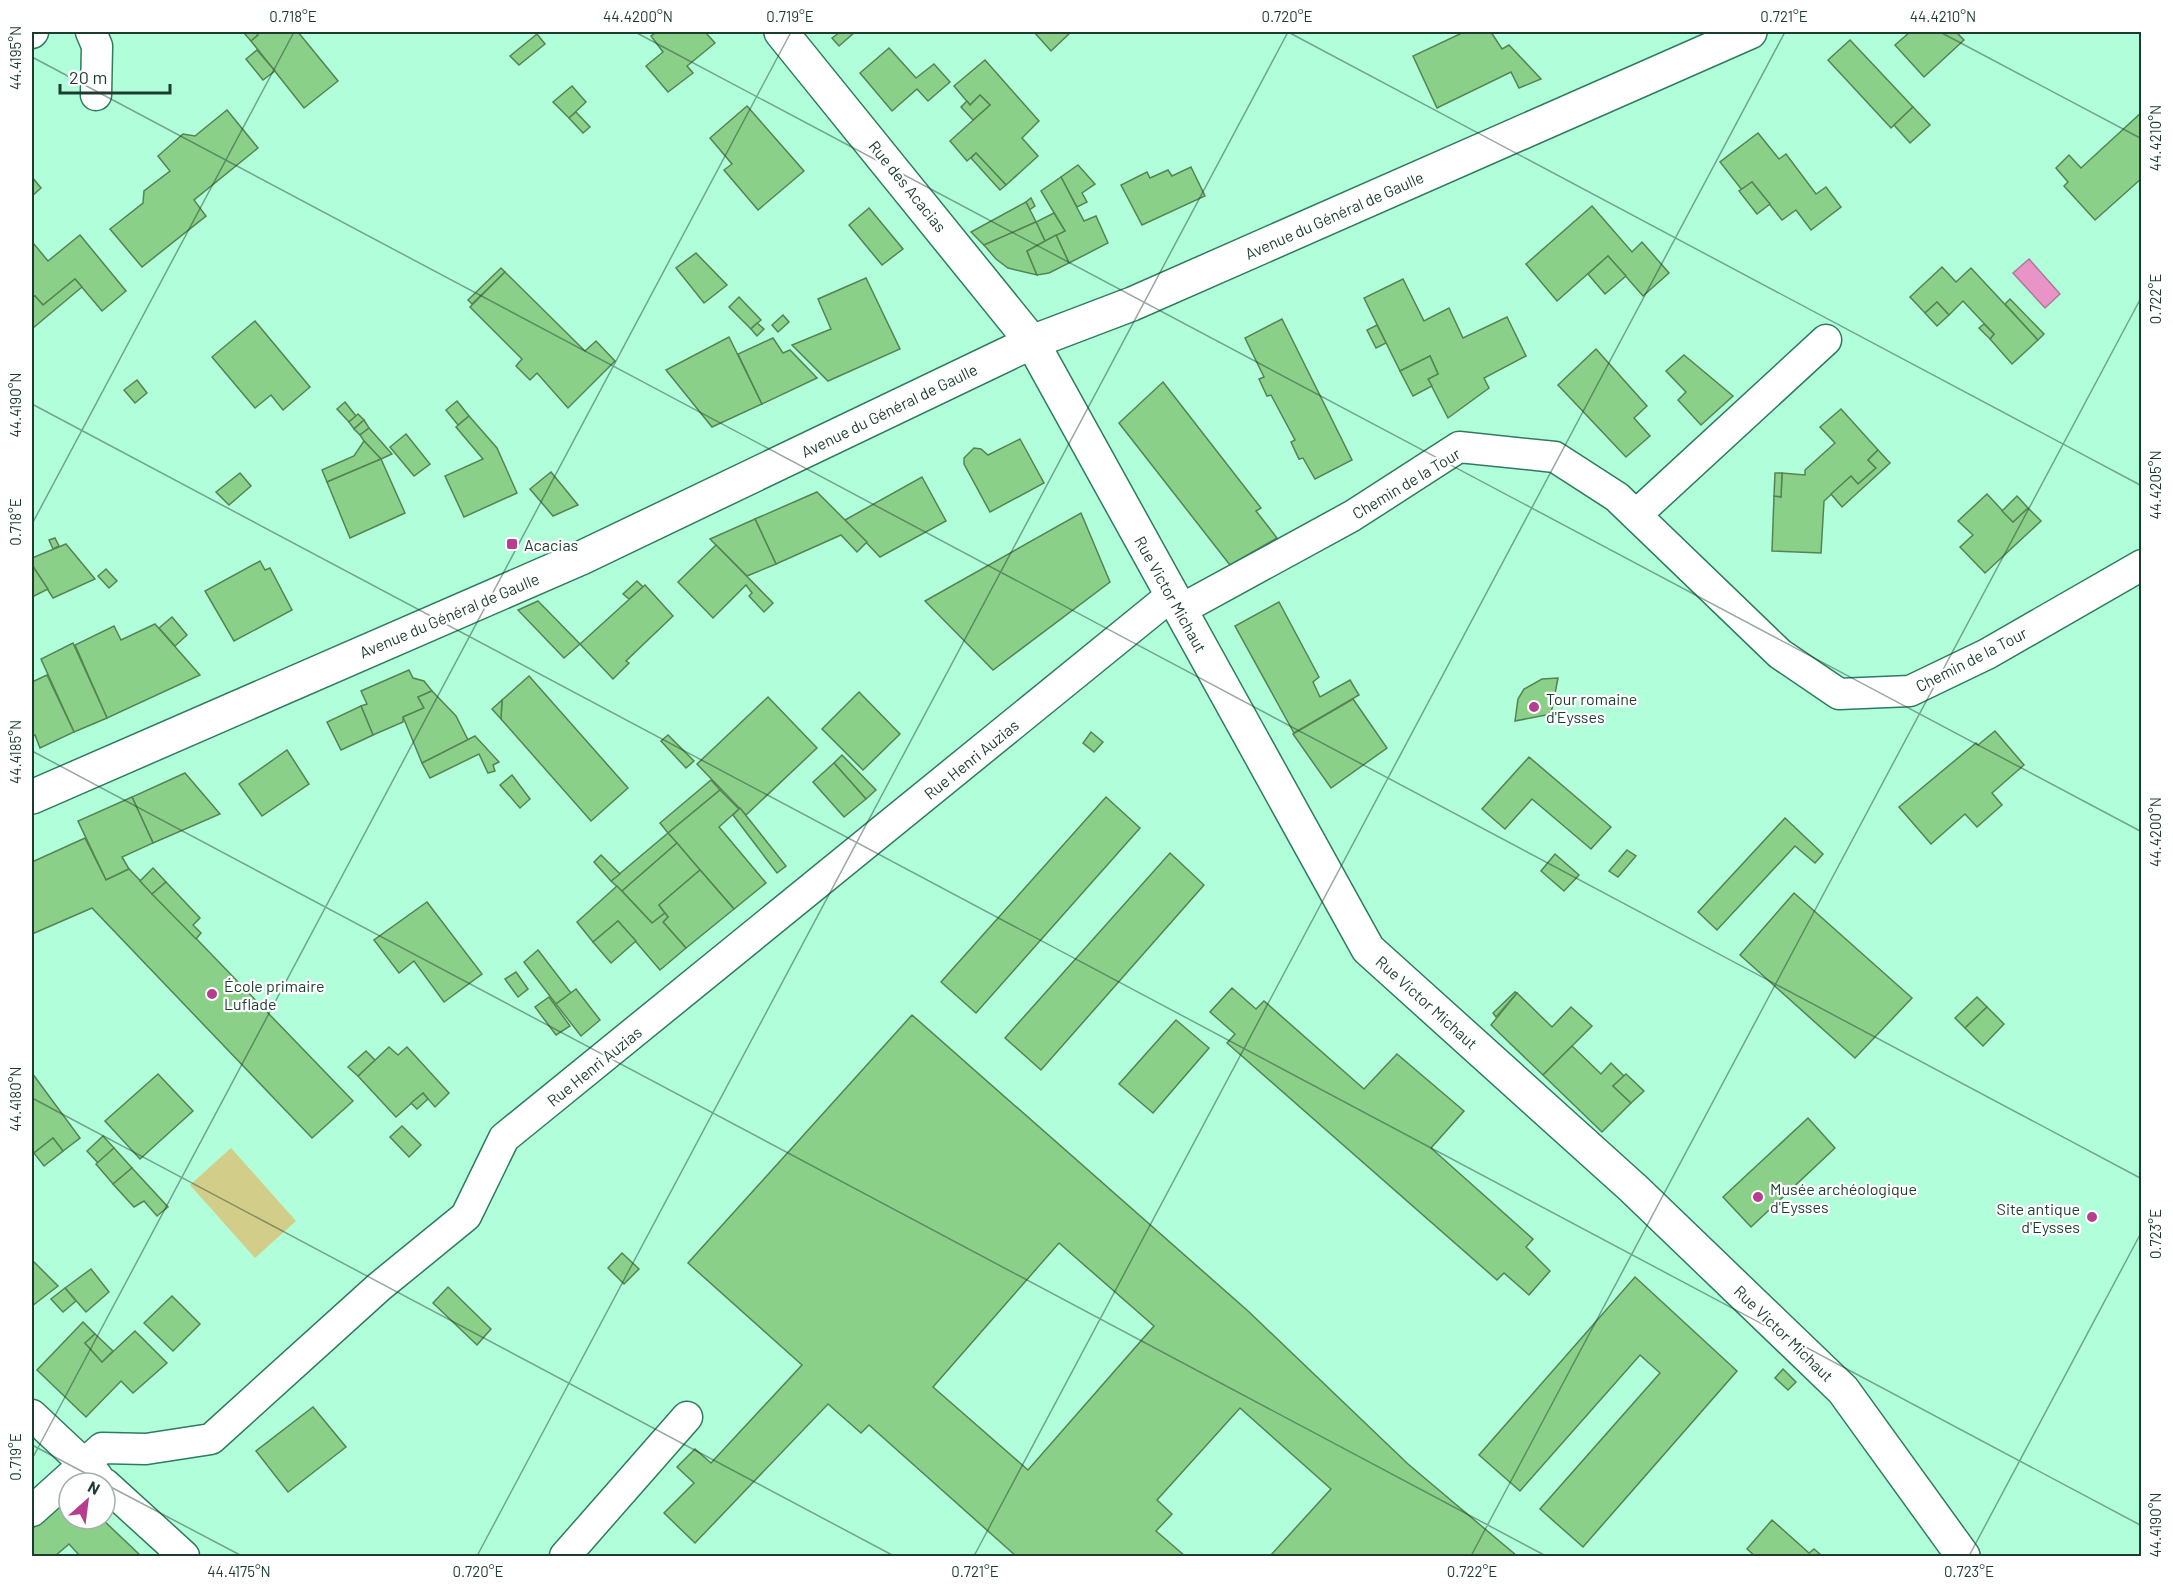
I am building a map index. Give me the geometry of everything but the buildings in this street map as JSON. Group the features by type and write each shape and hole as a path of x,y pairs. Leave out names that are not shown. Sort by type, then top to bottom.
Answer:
{"street":[{"path":"91,32 97,46 96,95"},
{"name":"Rue des Acacias","path":"782,32 1032,342"},
{"name":"Avenue du Général de Gaulle","path":"32,796 582,558 1032,342 1132,304 1750,32"},
{"path":"1636,515 1826,340"},
{"name":"Rue Victor Michaut","path":"1032,342 1368,949 1633,1188 1844,1390 1963,1557"},
{"name":"Chemin de la Tour","path":"1176,603 1352,516 1459,447 1555,456 1617,497 1780,654 1839,694 1910,691 1987,654 2142,565"},
{"name":"Rue Henri Auzias","path":"99,1471 102,1448 146,1449 211,1439 379,1287 466,1216 504,1138 1176,603"},
{"path":"32,1414 92,1471"},
{"path":"565,1557 687,1417"},
{"path":"117,1495 184,1557"},
{"name":"Rue Henri Auzias","path":"32,1511 57,1498"}],"shaded area":[{"path":"2029,259 2060,294 2045,308 2013,273"},
{"path":"231,1148 296,1221 255,1258 190,1185"}],"place":[{"name":"Acacias","path":"512,544"},
{"name":"Tour romaine d'Eysses","path":"1534,707"},
{"name":"École primaire Luflade","path":"212,994"},
{"name":"Musée archéologique d'Eysses","path":"1758,1197"},
{"name":"Site antique d'Eysses","path":"2092,1217"}]}
